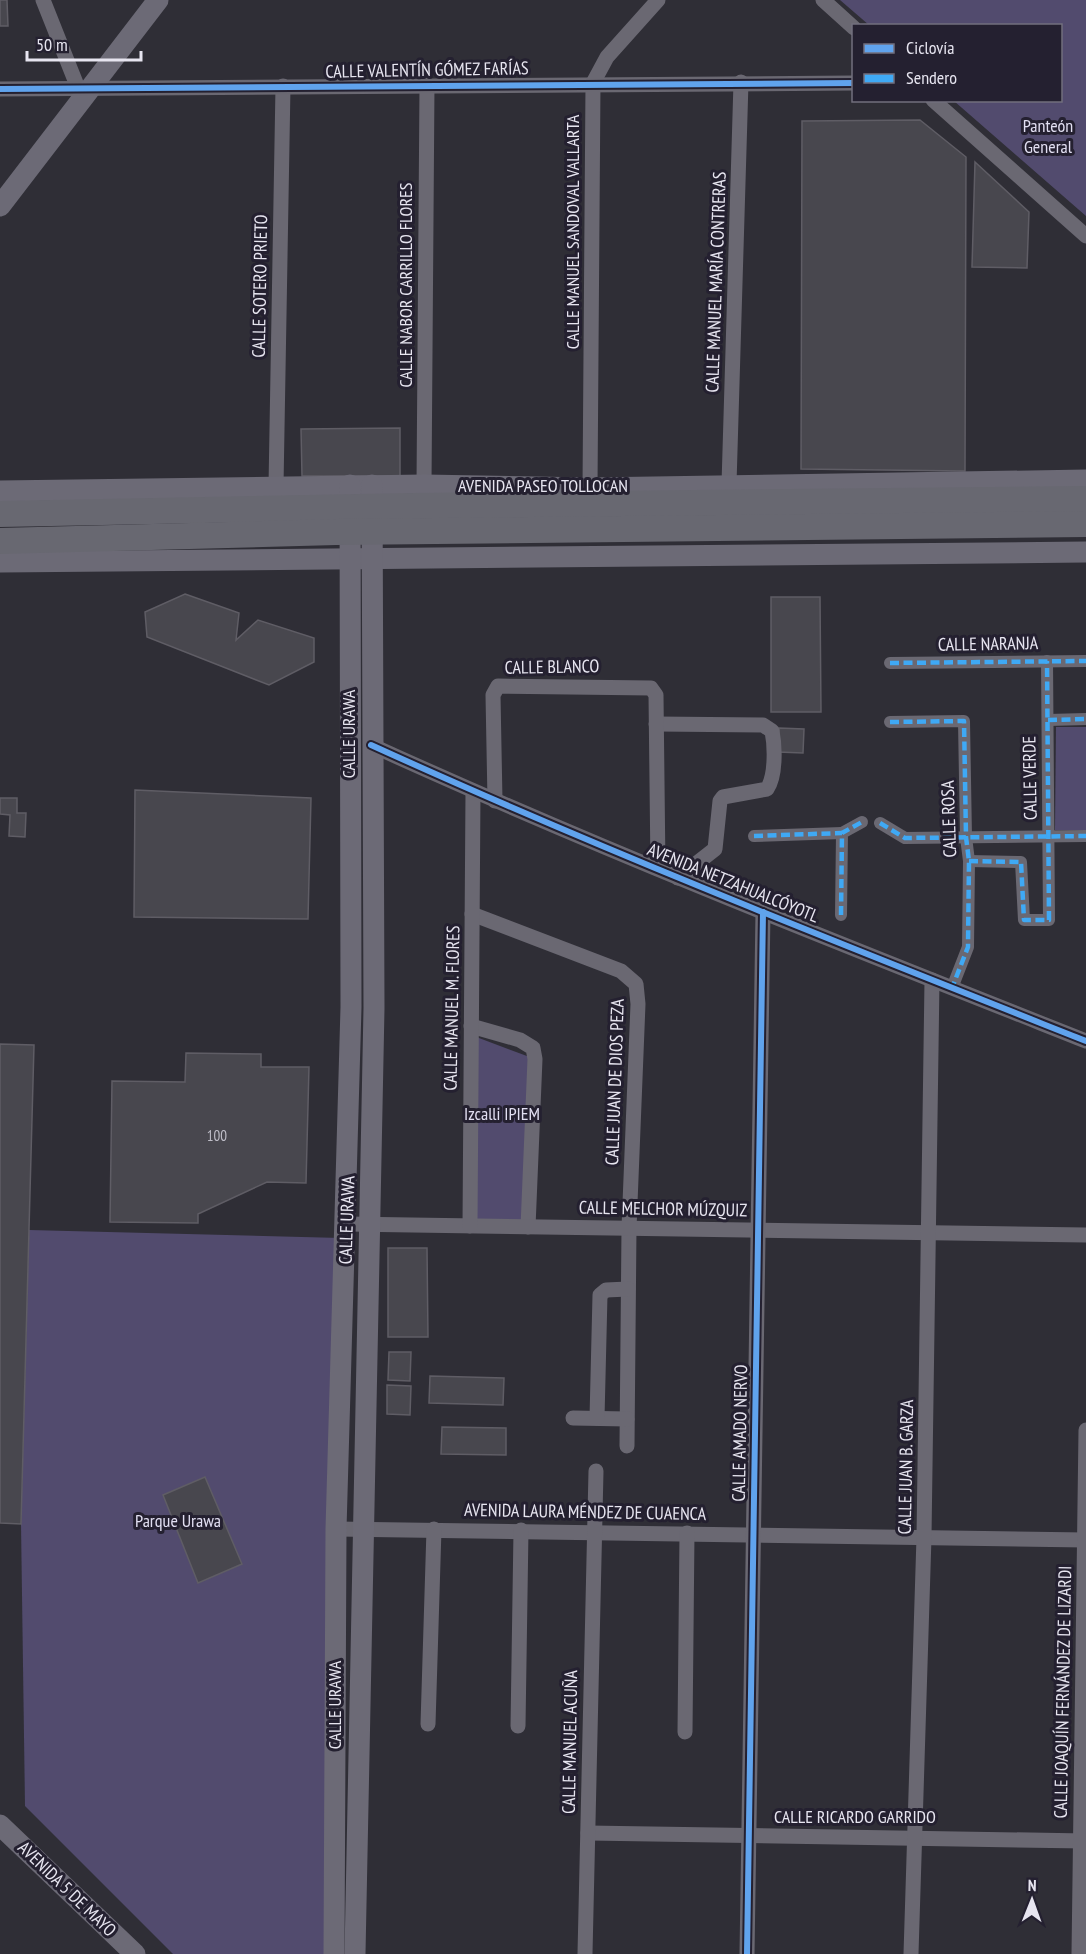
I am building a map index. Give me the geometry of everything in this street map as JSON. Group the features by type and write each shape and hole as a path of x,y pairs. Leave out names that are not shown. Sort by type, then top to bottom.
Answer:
{"highway":[{"name":"AVENIDA PASEO TOLLOCAN","path":"0,514 401,506 1086,499"},
{"path":"0,540 336,532 1086,524"}],"main road":[{"path":"0,206 83,88 158,0"},
{"name":"AVENIDA PASEO TOLLOCAN","path":"0,491 350,485 590,488 1086,480"},
{"name":"CALLE URAWA","path":"334,1954 336,1528 347,1224 351,1007 350,485"},
{"name":"CALLE URAWA","path":"354,1954 374,1008 371,745 374,558 372,485"},
{"path":"276,486 297,500 308,523 306,540 300,549 279,561"},
{"path":"458,487 449,493 438,509 435,529 440,548 446,556 459,558"},
{"path":"121,562 115,557 107,538 108,517 119,499 137,488"},
{"path":"0,562 1086,552"},
{"name":"AVENIDA 5 DE MAYO","path":"0,1825 135,1954"}],"street":[{"path":"43,0 83,88"},
{"name":"CALLE MANUEL SANDOVAL VALLARTA","path":"590,488 593,83 607,57 658,0"},
{"path":"823,0 852,26"},
{"name":"CALLE MANUEL MARÍA CONTRERAS","path":"729,484 741,82"},
{"name":"CALLE VALENTÍN GÓMEZ FARÍAS","path":"0,89 593,83 852,83"},
{"name":"CALLE NABOR CARRILLO FLORES","path":"424,485 427,85"},
{"name":"CALLE SOTERO PRIETO","path":"276,486 283,87"},
{"path":"935,102 1086,237"},
{"name":"CALLE VERDE","path":"969,861 1021,862 1023,920 1049,920 1047,661"},
{"name":"CALLE NARANJA","path":"890,663 1086,661"},
{"name":"CALLE BLANCO","path":"495,801 493,695 498,686 651,688 656,695 656,724"},
{"name":"CALLE VERDE","path":"1047,720 1086,719"},
{"name":"CALLE ROSA","path":"890,722 964,722 966,837 969,861 968,947 952,988"},
{"path":"658,869 656,724 763,724 772,731 773,738 772,775 767,789 723,797 719,808 715,849 708,857 678,878"},
{"name":"AVENIDA NETZAHUALCÓYOTL","path":"371,745 495,801 678,878 1086,1041"},
{"name":"CALLE MANUEL M. FLORES","path":"470,1226 473,791"},
{"path":"754,836 842,832 862,822"},
{"path":"880,823 905,838 1086,836"},
{"path":"841,915 842,832"},
{"name":"CALLE AMADO NERVO","path":"747,1954 763,912"},
{"name":"CALLE JUAN DE DIOS PEZA","path":"472,914 621,970 636,984 638,1004 629,1228 627,1446"},
{"name":"CALLE JUAN B. GARZA","path":"911,1954 924,1538 932,980"},
{"path":"471,1026 520,1040 533,1048 535,1059 528,1227"},
{"name":"CALLE MELCHOR MÚZQUIZ","path":"347,1224 1086,1235"},
{"path":"597,1418 600,1295 606,1290 628,1289"},
{"path":"573,1418 627,1419"},
{"name":"CALLE JOAQUÍN FERNÁNDEZ DE LIZARDI","path":"1079,1954 1083,1841 1086,1431"},
{"name":"CALLE MANUEL ACUÑA","path":"585,1954 596,1471"},
{"name":"AVENIDA LAURA MÉNDEZ DE CUAENCA","path":"336,1528 1085,1540"},
{"path":"428,1724 434,1529"},
{"path":"518,1726 521,1530"},
{"path":"685,1732 687,1533"},
{"name":"CALLE RICARDO GARRIDO","path":"588,1833 914,1836 1083,1841"}],"green space":[{"name":"Panteón General","path":"840,0 1086,0 1086,216 955,102 1062,102 1062,24 868,24"},
{"path":"1056,727 1086,727 1086,830 1055,830"},
{"name":"Izcalli IPIEM","path":"471,1035 535,1059 528,1227 470,1226"},
{"name":"Parque Urawa","path":"29,1230 341,1238 326,1954 173,1954 25,1806 21,1524"}],"building":[{"path":"0,0 7,0 8,26 0,26"},
{"path":"920,120 966,157 965,471 801,469 802,121"},
{"path":"975,162 1029,212 1027,268 972,267"},
{"path":"400,428 400,476 302,476 301,429"},
{"path":"185,594 239,613 236,640 258,620 314,638 314,662 269,685 147,637 145,612"},
{"path":"771,597 820,597 821,712 771,712"},
{"path":"779,728 804,729 803,753 778,752"},
{"path":"135,790 311,798 308,919 134,917"},
{"path":"0,798 17,798 17,813 26,813 25,837 9,836 10,815 0,814"},
{"path":"0,1044 34,1045 21,1524 0,1523"},
{"path":"186,1053 261,1054 261,1067 309,1067 306,1183 267,1182 198,1214 198,1223 110,1222 112,1081 185,1082"},
{"path":"388,1248 427,1248 428,1337 388,1337"},
{"path":"389,1352 411,1352 410,1381 388,1380"},
{"path":"430,1376 504,1378 503,1405 429,1403"},
{"path":"387,1385 411,1386 410,1415 387,1414"},
{"path":"442,1427 506,1428 506,1455 441,1454"},
{"path":"205,1477 242,1564 198,1583 163,1495"}],"marked path":[{"path":"969,861 1021,862 1024,920 1049,920 1047,661"},
{"path":"890,663 1086,661"},
{"path":"1048,720 1086,719"},
{"path":"890,722 964,721 966,837 969,861 968,947 952,988"},
{"path":"841,915 842,833 862,822"},
{"path":"880,823 905,838 1086,836"},
{"path":"754,836 842,833"}],"cycle path":[{"path":"0,89 852,83"},
{"path":"371,745 637,861 1086,1041"},
{"path":"747,1954 763,912"}]}
